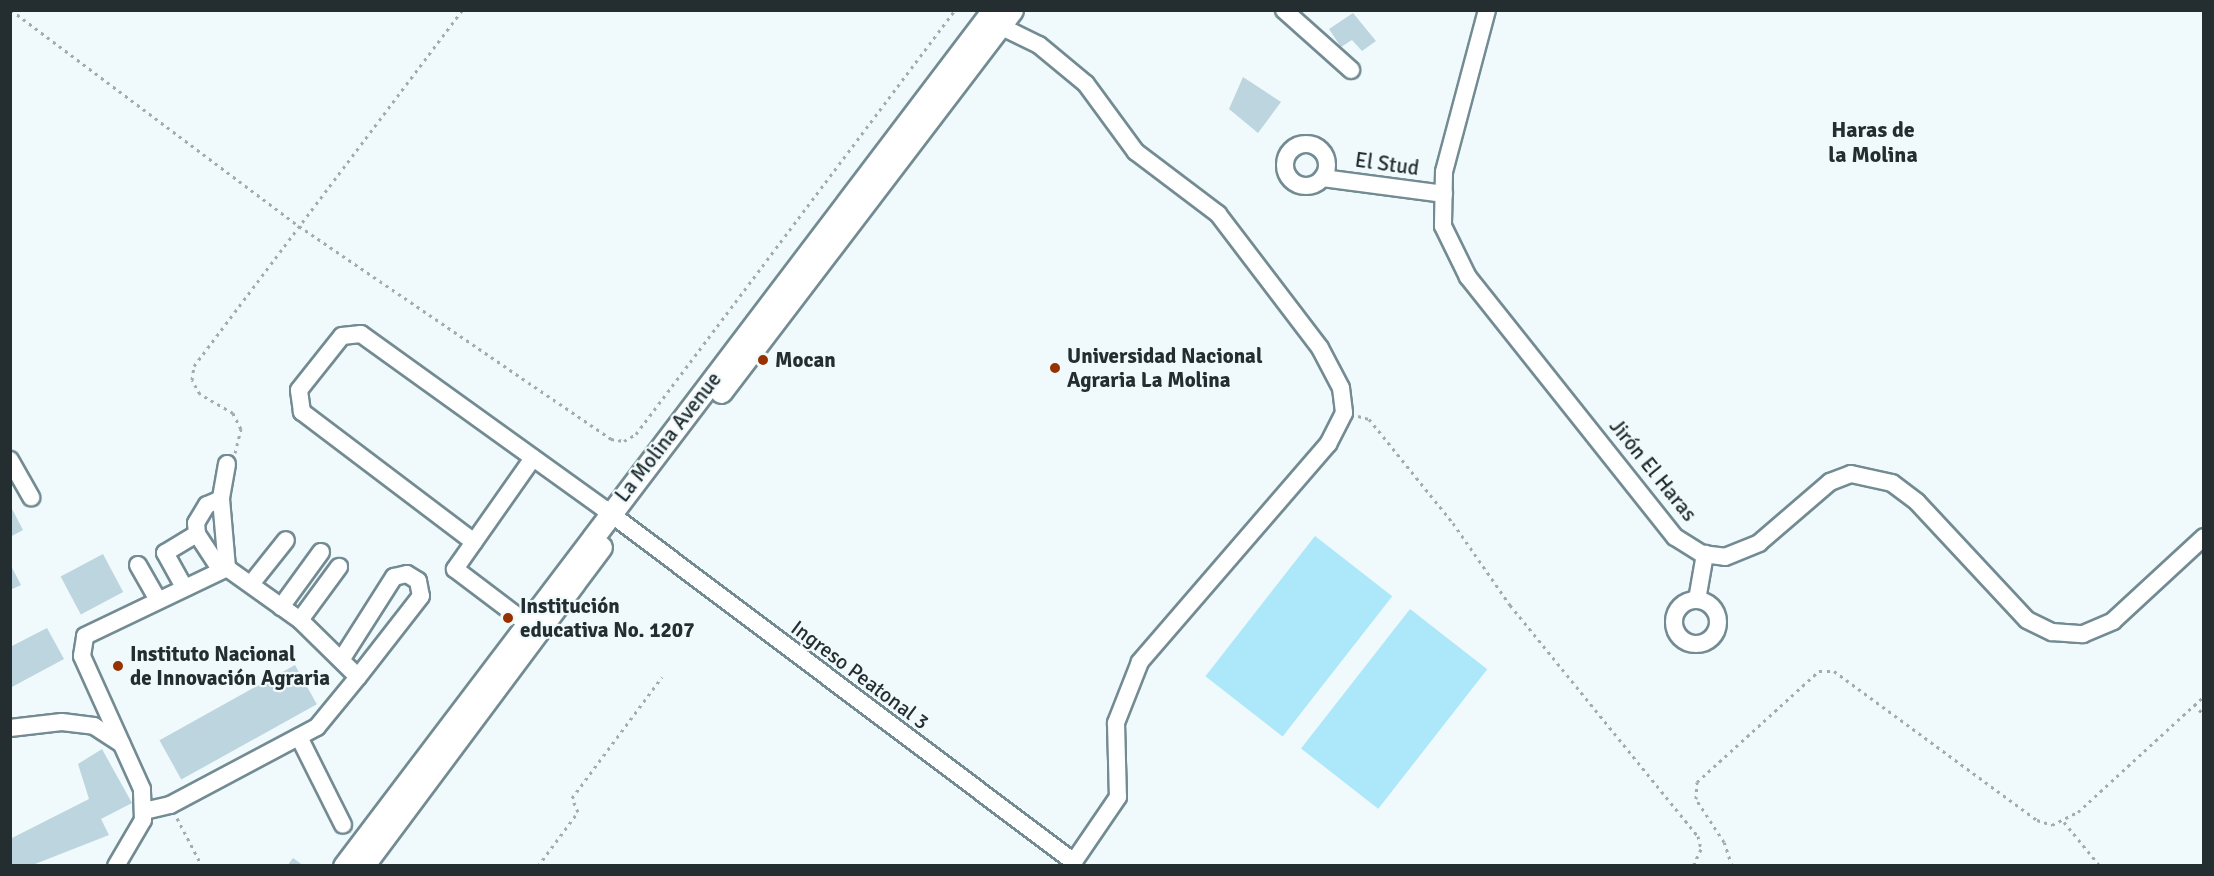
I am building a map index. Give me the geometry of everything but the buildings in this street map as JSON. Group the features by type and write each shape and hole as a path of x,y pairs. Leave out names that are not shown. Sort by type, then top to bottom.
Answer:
{"main road":[{"name":"La Molina Avenue","path":"344,866 532,627 1001,16"},
{"name":"La Molina Avenue","path":"363,866 532,627"}],"street":[{"path":"1284,10 1352,70"},
{"name":"Jirón El Haras","path":"1487,10 1444,172 1443,226 1468,277 1675,537 1705,554"},
{"path":"1001,16 1086,84 1136,152 1218,214 1320,348 1341,388 1344,413 1328,444 1140,662 1116,723 1118,797 1072,864"},
{"name":"El Stud","path":"1323,178 1444,194"},
{"name":"Ingreso Peatonal 3","path":"474,542 308,419 298,404 299,390 337,340 361,334 615,517 1072,864"},
{"path":"532,627 454,569 533,458"},
{"path":"10,460 31,497"},
{"path":"223,568 221,499 227,464"},
{"path":"1696,600 1705,554 1725,557 1759,543 1830,482 1851,474 1892,483 1917,502 2027,620 2052,632 2083,634 2113,621 2204,537"},
{"path":"221,499 200,513 197,534 223,568 251,584 300,620 343,657 358,676"},
{"path":"184,587 165,553 197,534"},
{"path":"251,584 286,540"},
{"path":"280,607 321,552"},
{"path":"138,565 158,600"},
{"path":"300,620 339,567"},
{"path":"116,866 145,811 136,769 122,745 82,645 85,636 223,568"},
{"path":"145,811 170,805 298,737 326,719 421,596 413,576 394,577 343,657"},
{"path":"10,728 72,723 93,726 122,745"},
{"path":"298,737 343,825"}],"path":[{"path":"11,10 299,226 611,439 624,441 636,434 955,10"},
{"path":"227,464 240,446 241,429 233,413 200,393 192,380 194,366 462,10"},
{"path":"1344,413 1369,419 1453,523 1510,605 1698,836 1701,849 1693,866"},
{"path":"1732,866 1724,842 1696,799 1697,782 1819,671 1834,671 1852,683 2037,820 2064,822 2204,696"},
{"path":"537,866 578,812 572,798 662,677"},
{"path":"2194,704 2204,715"},
{"path":"170,805 202,866"},
{"path":"2064,822 2100,866"}],"water":[{"path":"1315,536 1392,596 1283,737 1205,676"},
{"path":"1410,609 1487,669 1378,809 1301,748"}],"place":[{"name":"Mocan","path":"763,360"},
{"name":"Universidad Nacional Agraria La Molina","path":"1055,368"},
{"name":"Institución educativa No. 1207","path":"508,618"},
{"name":"Instituto Nacional de Innovación Agraria","path":"118,666"}],"district":[{"name":"Haras de la Molina","path":"1873,142"}]}
